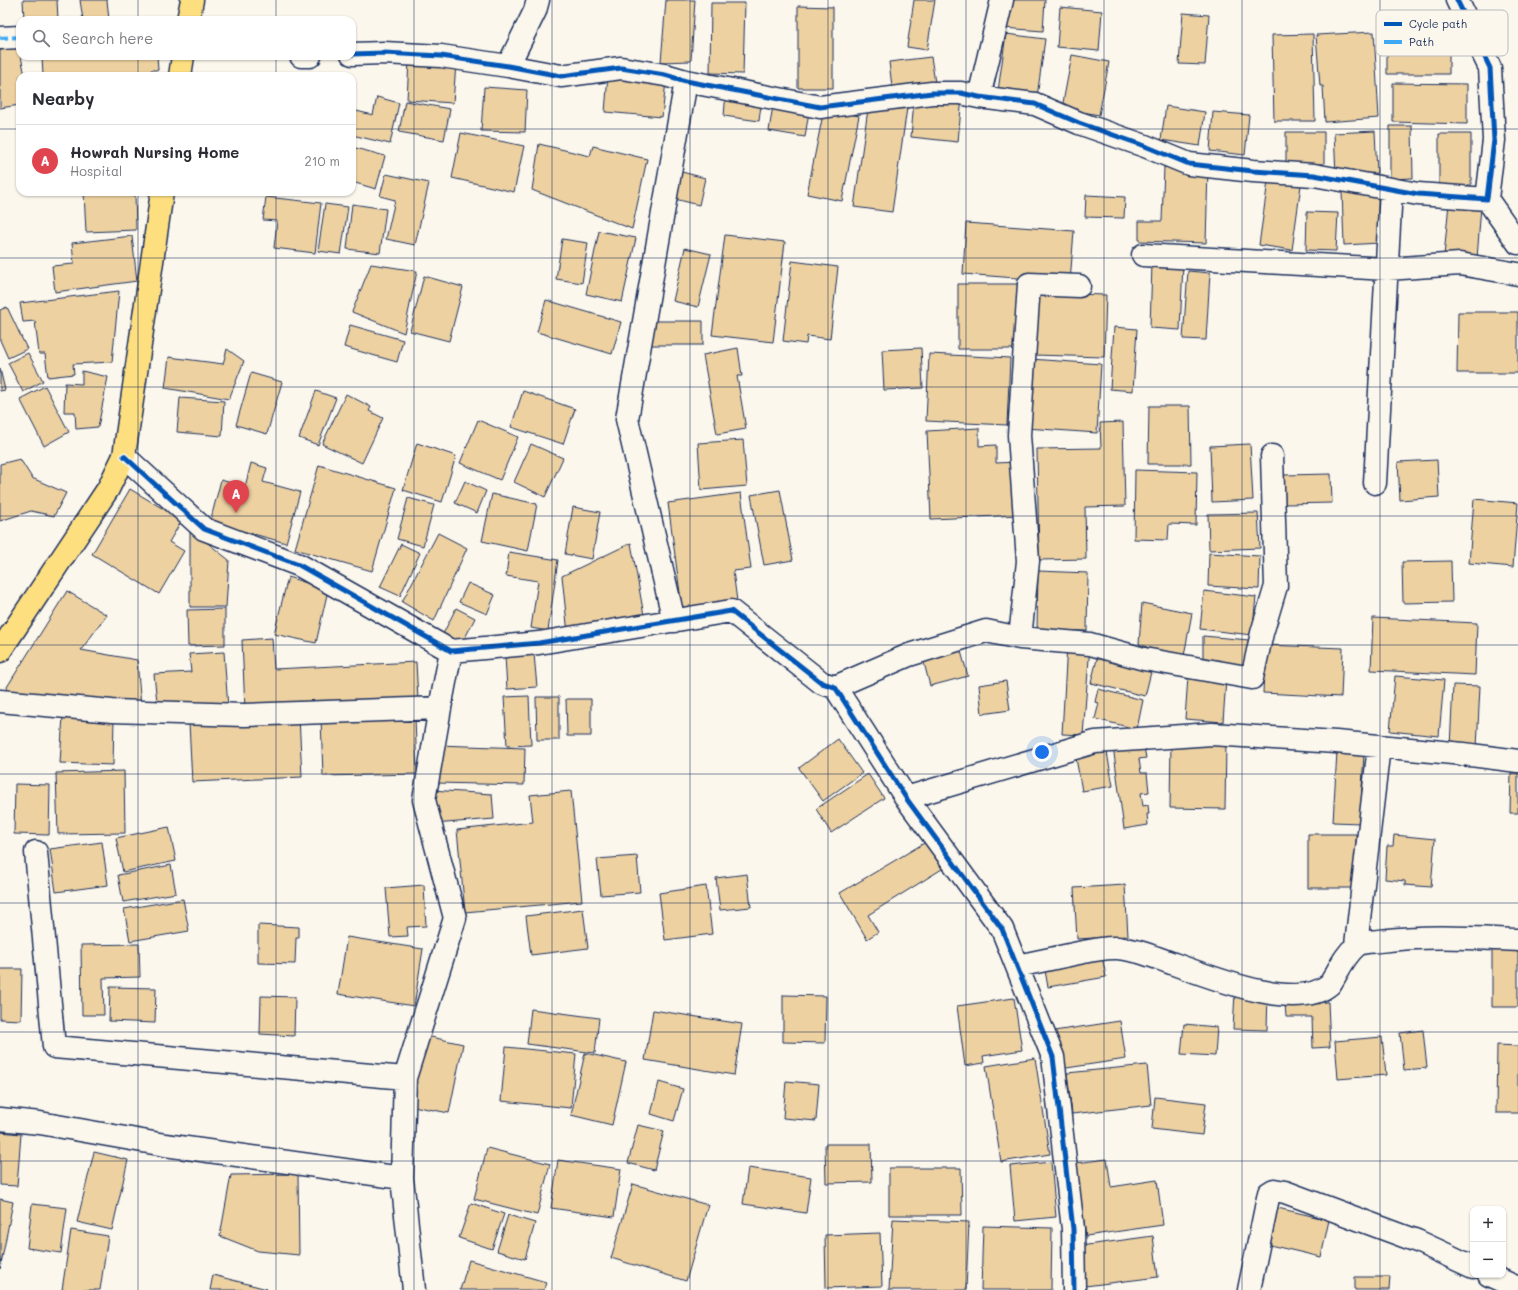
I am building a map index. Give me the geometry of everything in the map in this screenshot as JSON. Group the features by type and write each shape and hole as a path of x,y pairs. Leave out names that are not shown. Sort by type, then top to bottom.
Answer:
{"main road":[{"path":"189,16 192,0"},
{"path":"181,72 182,60"},
{"path":"0,651 108,489 124,456 161,196"}],"street":[{"path":"508,66 535,11 538,0"},
{"path":"979,97 1002,0"},
{"path":"1457,0 1462,10"},
{"path":"0,38 16,37"},
{"path":"356,54 384,53 441,56 561,76 621,68 665,75 686,81 820,107 932,93 961,92 979,97 1035,104 1079,123 1145,146 1189,164 1253,171 1314,175 1418,194 1487,198"},
{"path":"1484,56 1490,68 1494,140 1487,198 1518,243"},
{"path":"674,621 627,419 686,81"},
{"path":"1375,483 1391,189"},
{"path":"1143,256 1387,269 1460,264 1518,274"},
{"path":"1020,638 1028,561 1019,435 1029,284 1079,286"},
{"path":"124,456 204,529 299,565 451,651 539,643 731,611 822,683 835,687 906,798 1002,929 1017,966 1053,1057 1073,1229 1074,1290"},
{"path":"835,687 909,655 986,630 1020,638 1090,644 1144,659 1252,678 1262,633 1276,586 1272,456"},
{"path":"414,1290 402,1178 405,1078 455,918 424,800 451,651"},
{"path":"0,701 112,711 244,715 440,708"},
{"path":"906,798 1095,742 1212,734 1379,746 1518,761"},
{"path":"1356,945 1379,746"},
{"path":"36,852 54,1046 405,1078"},
{"path":"1017,966 1102,948 1116,948 1138,951 1226,983 1245,988 1281,994 1303,994 1320,992 1330,984 1342,962 1356,945 1365,942 1402,938 1453,937 1518,940"},
{"path":"0,1119 40,1122 165,1145 402,1178"},
{"path":"1249,1290 1269,1193 1274,1190 1285,1192 1417,1241 1470,1266"},
{"path":"1496,1278 1518,1288"}],"building":[{"path":"23,0 57,0 58,16 24,16"},
{"path":"80,0 107,0 109,16 82,16"},
{"path":"666,0 695,0 691,61 661,62"},
{"path":"914,0 935,0 927,50 907,47"},
{"path":"1005,0 1045,0 1043,31 1003,28"},
{"path":"711,3 745,3 743,74 710,73"},
{"path":"798,6 833,7 833,88 798,88"},
{"path":"1060,7 1102,11 1099,51 1057,47"},
{"path":"1183,13 1209,15 1205,65 1179,64"},
{"path":"1374,32 1379,118 1325,122 1323,86 1320,86 1316,35"},
{"path":"1006,34 1045,39 1037,97 998,91"},
{"path":"1313,34 1315,121 1274,121 1272,35"},
{"path":"16,48 16,60 22,60 24,72 16,72 16,106 0,108 0,50"},
{"path":"1072,55 1109,62 1099,115 1062,108"},
{"path":"1387,56 1449,56 1449,74 1387,74"},
{"path":"931,57 936,89 893,95 889,62"},
{"path":"42,60 157,60 158,70 151,70 151,72 43,72"},
{"path":"409,60 456,64 453,103 407,100"},
{"path":"608,75 666,81 662,117 605,112"},
{"path":"1393,83 1467,84 1467,124 1393,122"},
{"path":"484,87 527,90 525,132 481,131"},
{"path":"726,92 762,97 759,121 724,116"},
{"path":"962,96 958,142 911,137 914,99"},
{"path":"377,97 399,103 390,144 356,136 356,111 373,115"},
{"path":"774,99 810,105 805,137 769,131"},
{"path":"405,101 450,109 444,140 399,132"},
{"path":"869,102 907,108 892,212 854,207"},
{"path":"1166,106 1205,112 1200,146 1161,140"},
{"path":"824,109 859,116 842,201 807,194"},
{"path":"1213,112 1249,115 1245,155 1210,151"},
{"path":"1390,126 1412,126 1413,178 1390,179"},
{"path":"1375,131 1377,173 1336,175 1334,133"},
{"path":"1286,132 1324,132 1324,164 1286,164"},
{"path":"461,133 524,146 514,192 452,178"},
{"path":"1439,134 1471,134 1471,186 1439,187"},
{"path":"539,144 590,156 593,146 647,159 632,229 532,190"},
{"path":"356,148 385,156 376,189 356,183"},
{"path":"1164,167 1208,168 1206,243 1139,241 1139,221 1162,221"},
{"path":"678,171 705,178 699,205 671,198"},
{"path":"386,174 429,183 415,245 386,239 395,200 380,196"},
{"path":"1269,174 1302,178 1292,250 1259,245"},
{"path":"1379,191 1380,243 1344,245 1342,192"},
{"path":"1086,195 1125,197 1124,218 1085,217"},
{"path":"84,196 135,196 136,230 86,232"},
{"path":"266,197 321,203 315,253 274,248 277,221 263,220"},
{"path":"1449,203 1481,206 1477,259 1444,256"},
{"path":"325,204 348,207 341,254 318,251"},
{"path":"352,204 386,209 380,253 347,249"},
{"path":"1307,212 1338,213 1336,251 1306,250"},
{"path":"966,223 1074,231 1070,282 963,274"},
{"path":"599,231 636,238 622,302 586,294"},
{"path":"725,235 785,242 773,342 712,335"},
{"path":"132,236 137,281 55,292 52,266 74,264 72,243"},
{"path":"562,239 588,243 582,283 556,279"},
{"path":"685,248 711,254 698,307 673,301"},
{"path":"792,261 838,267 830,339 807,336 806,344 783,341"},
{"path":"1152,263 1183,264 1180,330 1150,328"},
{"path":"371,264 417,271 404,333 352,312"},
{"path":"1188,271 1210,273 1206,340 1183,339"},
{"path":"424,276 463,287 449,341 410,331"},
{"path":"958,284 1018,284 1017,349 958,349"},
{"path":"119,291 112,362 73,364 74,374 48,377 45,354 39,354 35,321 23,322 20,303"},
{"path":"1035,293 1106,295 1104,357 1034,355"},
{"path":"546,300 621,322 612,354 537,332"},
{"path":"7,307 27,349 8,358 0,340 0,310"},
{"path":"1458,312 1518,312 1518,373 1457,373"},
{"path":"650,321 703,321 703,345 649,345"},
{"path":"350,325 403,340 397,362 344,347"},
{"path":"1114,327 1137,329 1133,391 1110,389"},
{"path":"738,348 742,376 737,376 746,429 717,434 703,355"},
{"path":"921,348 923,388 884,390 882,350"},
{"path":"227,349 244,361 229,399 165,388 169,357 223,364"},
{"path":"28,353 43,381 23,392 8,363"},
{"path":"929,354 1010,358 1007,425 926,421"},
{"path":"1030,359 1101,364 1097,433 1026,428"},
{"path":"0,369 5,390 0,391"},
{"path":"82,371 108,377 98,427 76,429 75,412 64,412 65,383 82,384"},
{"path":"251,373 282,382 267,434 236,425"},
{"path":"45,386 69,432 44,446 20,399"},
{"path":"316,391 336,398 318,445 299,438"},
{"path":"523,391 575,409 563,444 511,427"},
{"path":"346,394 371,407 369,411 383,418 362,463 322,444"},
{"path":"180,398 224,401 222,436 177,432"},
{"path":"1149,406 1190,406 1191,464 1148,464"},
{"path":"478,420 518,437 500,480 460,463"},
{"path":"1123,422 1125,506 1085,507 1086,559 1039,560 1037,449 1101,448 1100,423"},
{"path":"979,428 979,446 996,445 996,463 1017,462 1020,515 931,519 927,431"},
{"path":"743,440 747,486 701,490 698,443"},
{"path":"417,443 456,456 442,502 403,490"},
{"path":"531,444 563,458 545,497 514,482"},
{"path":"1250,444 1253,500 1212,502 1210,446"},
{"path":"20,459 32,478 66,493 54,516 31,511 0,521 0,464"},
{"path":"1437,460 1439,497 1400,500 1398,462"},
{"path":"251,463 267,468 263,482 300,492 286,543 210,522 221,480 245,487"},
{"path":"319,465 396,488 372,571 295,549"},
{"path":"1135,470 1197,472 1196,525 1169,524 1168,540 1134,539"},
{"path":"1331,474 1332,503 1285,504 1284,475"},
{"path":"465,481 486,491 477,513 455,503"},
{"path":"130,489 182,520 169,542 184,551 159,594 92,554"},
{"path":"780,490 793,560 764,565 751,495"},
{"path":"741,493 751,569 733,571 737,601 682,608 668,503"},
{"path":"492,494 537,504 528,551 482,541"},
{"path":"408,498 434,505 423,546 397,539"},
{"path":"1474,499 1518,503 1513,567 1469,563"},
{"path":"573,507 600,512 592,559 565,554"},
{"path":"1258,513 1260,548 1209,550 1208,514"},
{"path":"190,529 229,560 226,607 190,607"},
{"path":"438,533 467,548 434,621 402,602"},
{"path":"631,543 645,621 568,634 562,576"},
{"path":"401,544 420,553 400,596 380,587"},
{"path":"509,552 558,560 548,631 531,628 538,581 506,576"},
{"path":"1209,553 1260,556 1259,589 1208,586"},
{"path":"1451,561 1452,602 1403,603 1402,562"},
{"path":"1038,571 1088,573 1087,631 1037,630"},
{"path":"288,577 328,590 316,643 274,634"},
{"path":"468,583 495,595 487,614 459,602"},
{"path":"67,591 107,615 81,650 137,660 141,706 8,694 7,687"},
{"path":"1204,591 1256,597 1252,635 1200,629"},
{"path":"1142,603 1192,613 1183,661 1139,644"},
{"path":"456,608 475,618 461,646 442,636"},
{"path":"225,609 225,645 188,646 187,610"},
{"path":"1373,618 1477,623 1475,675 1371,670"},
{"path":"1203,636 1249,640 1246,668 1203,660"},
{"path":"272,638 274,669 416,662 418,700 245,710 242,640"},
{"path":"1067,644 1090,646 1083,735 1062,734"},
{"path":"1265,645 1343,648 1341,697 1263,693"},
{"path":"960,648 968,676 930,686 923,659"},
{"path":"224,652 228,708 157,702 154,674 191,672 189,654"},
{"path":"534,654 537,687 507,689 505,656"},
{"path":"1098,655 1152,668 1145,696 1091,683"},
{"path":"1188,676 1226,679 1223,722 1185,719"},
{"path":"1395,676 1444,680 1439,736 1390,731"},
{"path":"1006,681 1010,710 982,714 979,685"},
{"path":"1453,685 1480,686 1477,748 1450,747"},
{"path":"1098,689 1143,700 1137,729 1095,719 1099,703 1095,702"},
{"path":"529,696 531,745 507,746 504,697"},
{"path":"536,697 559,697 559,740 537,740"},
{"path":"566,699 591,699 591,736 567,736"},
{"path":"63,715 114,717 113,765 60,763"},
{"path":"299,716 302,777 192,782 189,723"},
{"path":"415,717 417,774 323,776 321,718"},
{"path":"838,739 862,773 823,801 799,768"},
{"path":"1171,741 1226,742 1225,809 1170,808"},
{"path":"1143,742 1146,758 1139,759 1141,773 1147,773 1149,792 1141,793 1143,806 1148,805 1148,825 1124,829 1113,746"},
{"path":"437,745 525,748 524,785 436,783"},
{"path":"1106,747 1113,786 1082,791 1075,753"},
{"path":"1337,751 1364,753 1360,823 1333,822"},
{"path":"124,771 125,833 58,834 56,773"},
{"path":"1511,773 1518,773 1518,813 1510,813"},
{"path":"868,774 884,798 831,833 816,809"},
{"path":"15,784 50,785 49,835 14,834"},
{"path":"431,790 492,794 494,819 434,824"},
{"path":"571,791 582,901 465,912 457,830 533,822 530,795"},
{"path":"169,827 176,861 123,872 116,838"},
{"path":"1308,834 1356,834 1356,888 1308,888"},
{"path":"1394,835 1435,839 1431,887 1405,885 1405,881 1385,879 1387,846 1393,846"},
{"path":"102,842 108,885 56,892 50,849"},
{"path":"926,842 942,869 868,915 878,932 867,939 840,893"},
{"path":"637,856 640,892 601,895 597,859"},
{"path":"171,865 176,893 123,902 118,875"},
{"path":"747,874 751,907 720,910 716,878"},
{"path":"424,885 426,926 407,927 408,936 390,937 386,888"},
{"path":"1125,885 1128,936 1077,939 1074,888"},
{"path":"706,886 712,934 665,940 659,893"},
{"path":"183,899 189,931 130,941 124,909"},
{"path":"583,909 588,948 531,955 526,916"},
{"path":"258,925 299,927 299,938 296,938 295,964 258,963"},
{"path":"347,937 423,949 414,1006 338,994"},
{"path":"139,944 140,977 103,978 104,1015 82,1015 81,945"},
{"path":"1492,947 1518,947 1518,1007 1492,1007"},
{"path":"1102,955 1106,977 1048,987 1044,965"},
{"path":"0,969 22,969 21,1020 0,1019"},
{"path":"110,987 156,988 155,1023 109,1021"},
{"path":"1235,992 1268,994 1267,1030 1233,1029"},
{"path":"783,995 826,996 825,1043 783,1042"},
{"path":"261,996 295,997 294,1036 260,1034"},
{"path":"1014,998 1022,1050 983,1056 984,1063 965,1066 957,1006"},
{"path":"1328,1002 1330,1047 1313,1048 1312,1017 1286,1017 1285,1004"},
{"path":"531,1009 599,1018 595,1053 527,1044"},
{"path":"653,1010 742,1024 734,1075 645,1060"},
{"path":"1120,1021 1126,1059 1060,1069 1054,1031"},
{"path":"1184,1024 1217,1027 1215,1056 1181,1054"},
{"path":"1423,1030 1427,1068 1404,1070 1400,1033"},
{"path":"422,1035 463,1044 449,1113 408,1105"},
{"path":"1382,1037 1386,1075 1338,1079 1335,1041"},
{"path":"1497,1045 1518,1046 1518,1113 1496,1113"},
{"path":"506,1047 576,1054 571,1108 501,1101"},
{"path":"585,1053 626,1062 612,1125 571,1115"},
{"path":"1035,1058 1050,1154 1001,1162 986,1066"},
{"path":"1147,1065 1151,1105 1072,1114 1067,1073"},
{"path":"786,1081 819,1084 816,1121 783,1118"},
{"path":"659,1082 683,1089 674,1121 651,1114"},
{"path":"1155,1097 1206,1103 1202,1135 1152,1129"},
{"path":"638,1125 664,1131 654,1170 628,1163"},
{"path":"0,1132 21,1134 17,1186 0,1185"},
{"path":"825,1144 871,1144 872,1182 826,1183"},
{"path":"487,1148 550,1164 537,1215 474,1199"},
{"path":"94,1152 128,1160 112,1230 77,1222"},
{"path":"1107,1159 1111,1187 1157,1180 1163,1225 1086,1236 1076,1163"},
{"path":"558,1160 621,1169 614,1217 551,1208"},
{"path":"1051,1162 1056,1217 1015,1221 1010,1166"},
{"path":"748,1168 811,1177 806,1213 743,1204"},
{"path":"889,1168 961,1168 962,1215 889,1215"},
{"path":"298,1174 299,1255 258,1251 220,1236 231,1175"},
{"path":"633,1184 708,1205 686,1281 611,1258"},
{"path":"0,1199 13,1202 0,1269"},
{"path":"471,1203 504,1214 492,1249 459,1238"},
{"path":"32,1204 67,1208 61,1253 27,1248"},
{"path":"1269,1206 1329,1220 1321,1257 1261,1243"},
{"path":"508,1215 535,1223 525,1259 497,1251"},
{"path":"893,1219 969,1222 966,1290 889,1290"},
{"path":"983,1226 1052,1228 1051,1290 981,1290"},
{"path":"71,1230 108,1236 100,1290 62,1290"},
{"path":"880,1233 882,1286 826,1288 825,1235"},
{"path":"1153,1236 1158,1277 1085,1286 1080,1246"},
{"path":"469,1260 546,1282 544,1290 460,1290"},
{"path":"213,1275 267,1289 267,1290 210,1290"},
{"path":"1355,1277 1390,1277 1389,1290 1355,1290"}],"marked path":[{"path":"0,38 16,37"}],"cycle path":[{"path":"1457,0 1462,10"},
{"path":"356,54 384,53 441,56 561,76 621,68 665,75 686,81 820,107 932,93 961,93 979,97 1035,104 1079,123 1145,146 1189,164 1253,171 1314,175 1418,194 1487,199 1494,140 1490,68 1484,56"},
{"path":"124,456 204,529 299,565 451,651 539,643 731,611 822,683 835,687 906,798 1002,929 1053,1057 1073,1229 1074,1290"}],"place":[{"name":"Howrah Nursing Home","path":"236,513"}]}
